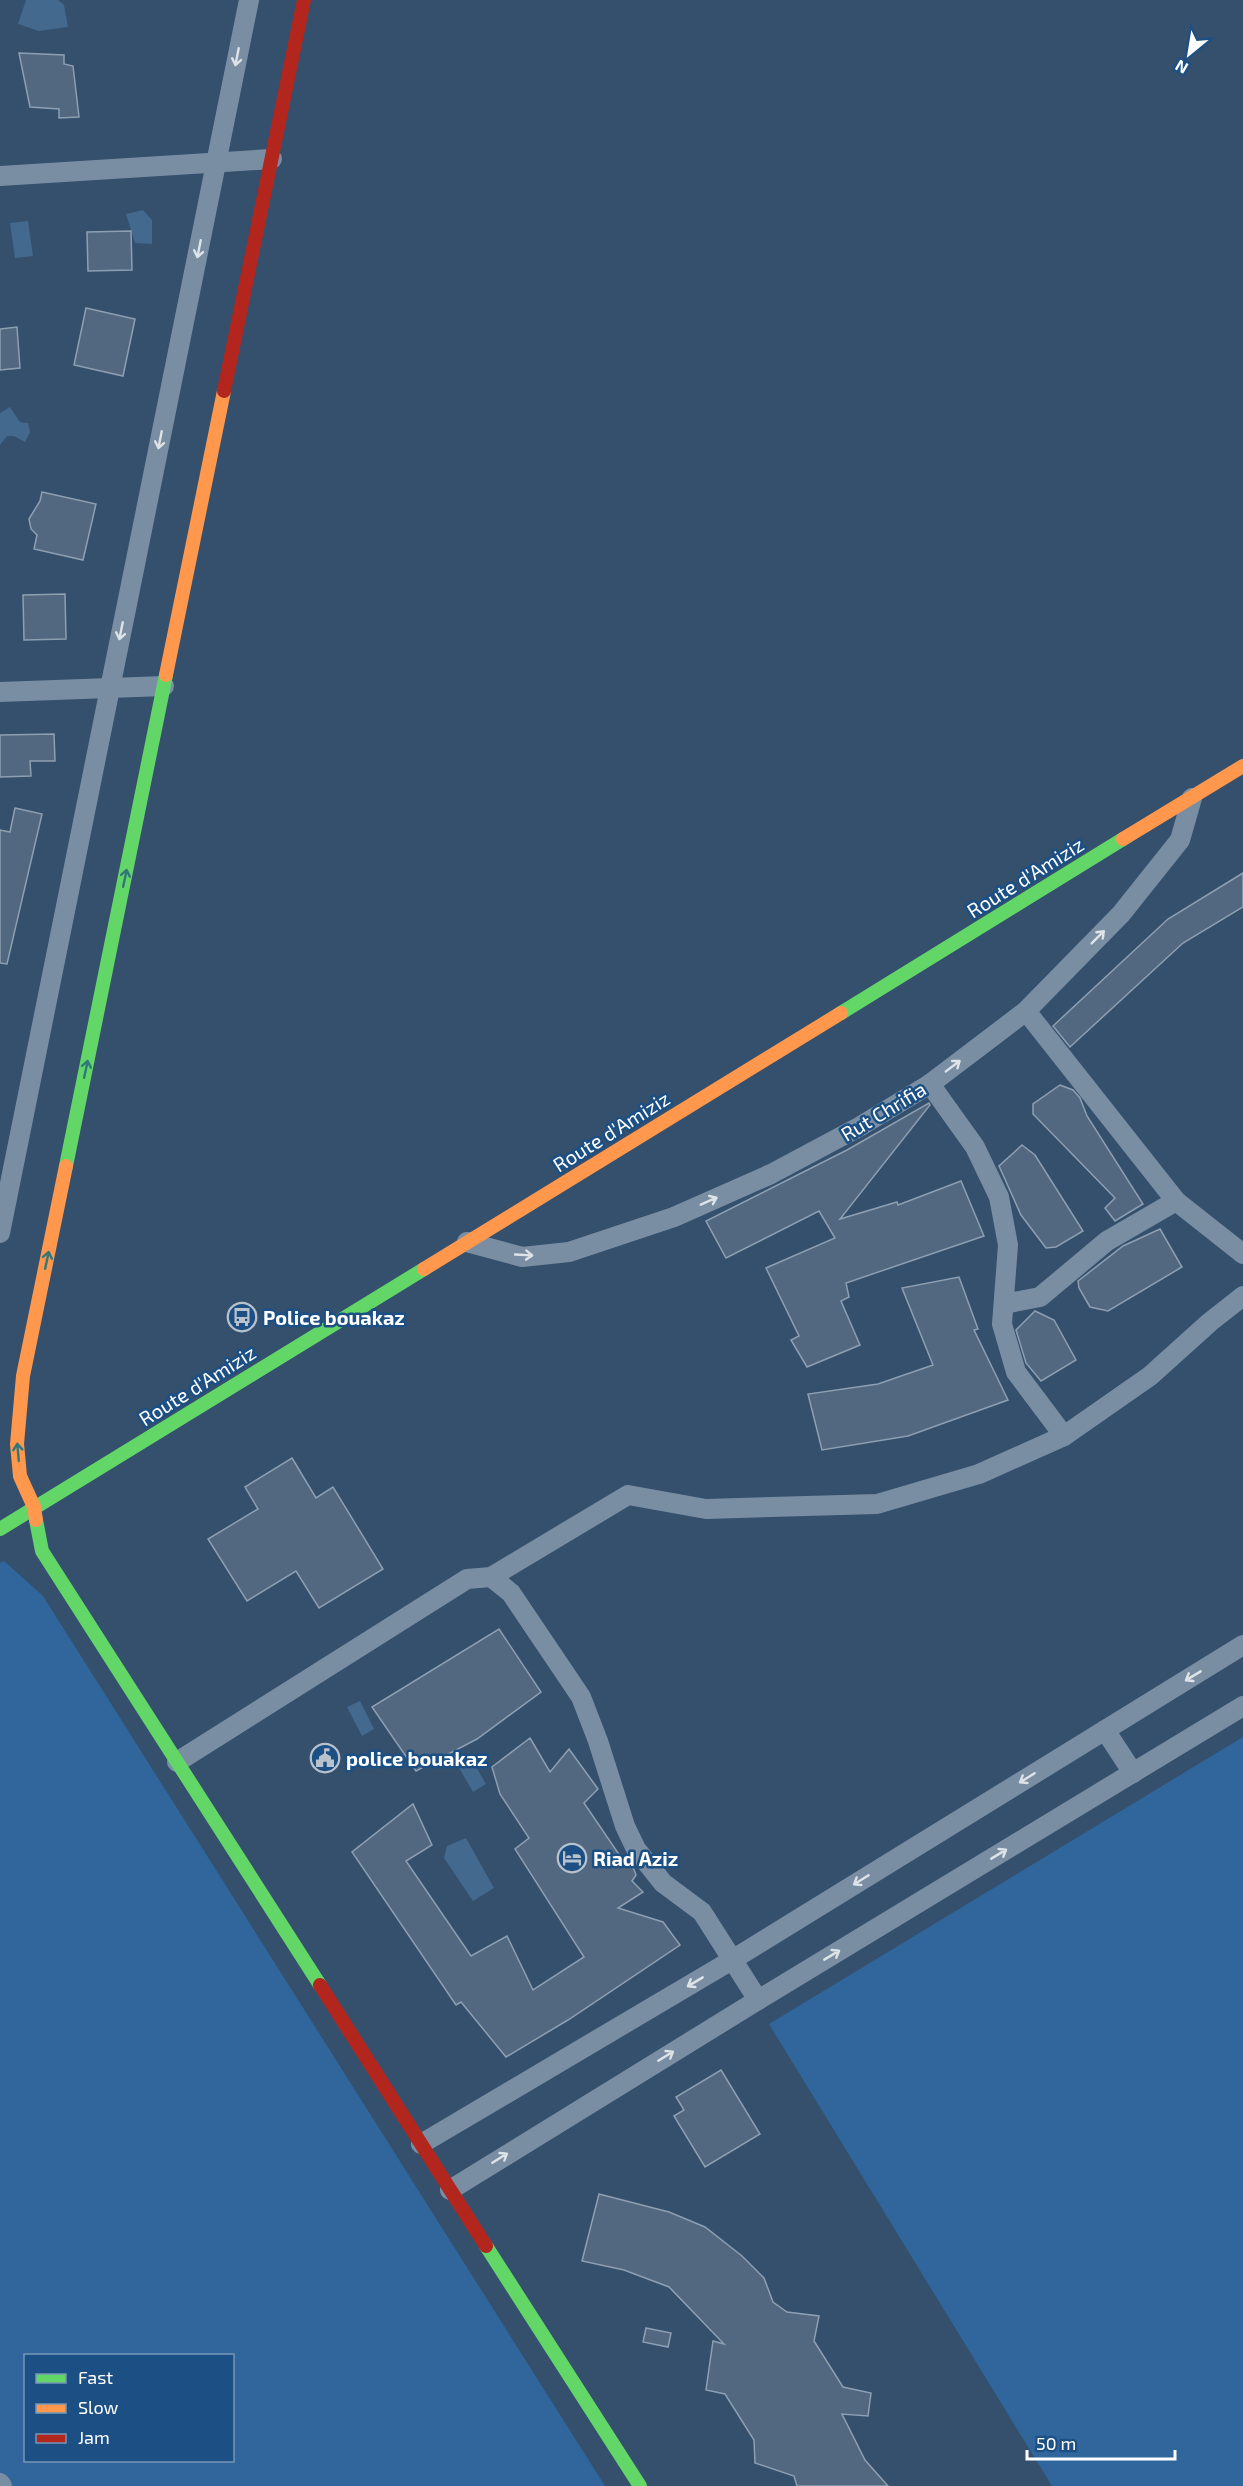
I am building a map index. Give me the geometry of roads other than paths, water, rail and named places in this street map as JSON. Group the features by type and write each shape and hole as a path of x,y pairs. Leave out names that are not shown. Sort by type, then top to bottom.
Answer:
{"street":[{"path":"0,1233 6,1171 110,687 249,0"},
{"path":"304,0 23,1376 17,1444 20,1476 34,1507 37,1549 177,1762 639,2486"},
{"path":"0,176 272,159"},
{"path":"0,692 164,686"},
{"name":"Route d'Amiziz","path":"4,1532 34,1507 1243,766"},
{"path":"1226,777 1243,788"},
{"name":"Rut Chrifia","path":"467,1242 522,1257 569,1252 674,1217 771,1174 859,1127 930,1084 1026,1011 1121,914 1180,840 1192,798"},
{"path":"1026,1011 1176,1201 1243,1254"},
{"path":"930,1084 975,1147 999,1197 1008,1245 1002,1324 1016,1372 1064,1436"},
{"path":"1004,1304 1040,1297 1107,1241 1176,1201"},
{"path":"177,1762 467,1579 491,1577 628,1495 706,1509 877,1504 979,1474 1064,1436 1150,1376 1210,1322 1243,1296"},
{"path":"491,1577 511,1593 581,1697 598,1741 625,1826 636,1849 663,1882 702,1912 758,2000"},
{"path":"421,2144 732,1960 1243,1645"},
{"path":"450,2190 1243,1706"},
{"path":"1105,1730 1133,1773"}],"place":[{"name":"Police bouakaz","path":"242,1317"},
{"name":"police bouakaz","path":"325,1758"},
{"name":"Riad Aziz","path":"572,1858"}]}
